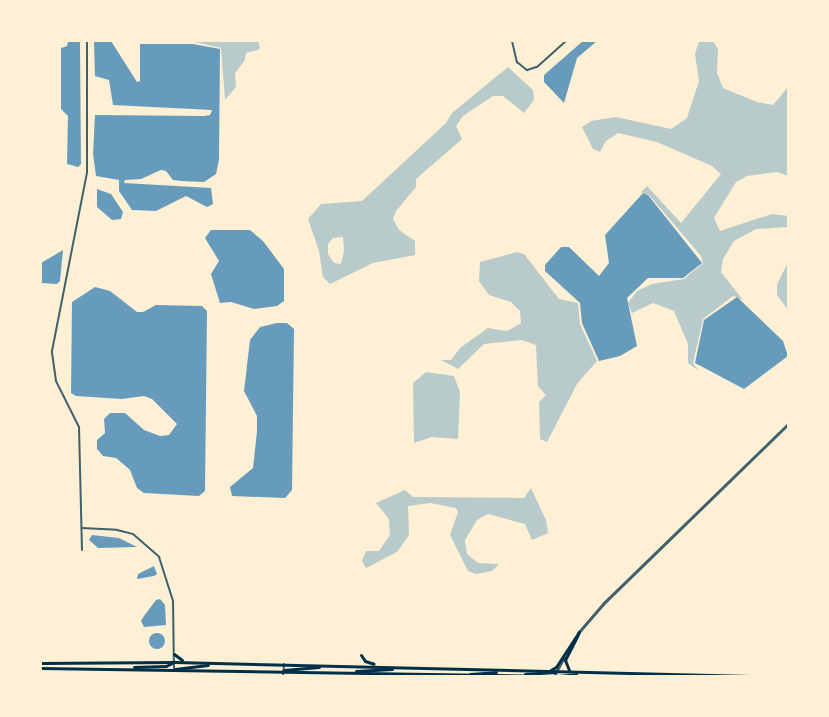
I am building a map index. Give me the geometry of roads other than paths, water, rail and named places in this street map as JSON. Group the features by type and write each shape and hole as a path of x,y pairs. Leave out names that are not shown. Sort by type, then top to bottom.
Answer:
{"main road":[{"path":"549,671 556,667 580,631"},
{"path":"572,672 566,668 565,660 580,631"},
{"path":"174,654 178,659 218,663"},
{"path":"360,655 365,661 379,666"},
{"path":"128,669 166,666 174,662"},
{"path":"41,663 174,662 284,664 751,676"},
{"path":"174,669 218,663"},
{"path":"283,670 328,665"},
{"path":"356,674 398,667"},
{"path":"41,668 283,670 356,674 470,675 545,675 557,671"},
{"path":"470,675 473,671 510,670"},
{"path":"556,676 604,672"},
{"path":"504,675 525,676"}],"street":[{"path":"82,550 79,427 56,381 52,351 87,172 87,41"},
{"path":"512,41 517,62 527,70 537,67 566,41"},
{"path":"556,676 580,631 608,599 788,424"},
{"path":"82,528 133,534 159,557 173,601 174,676"},
{"path":"284,664 284,676"},
{"path":"356,666 356,674"},
{"path":"470,669 470,675"},
{"path":"317,671 317,676"}],"water":[{"path":"68,41 80,41 81,164 78,167 67,164 68,116 61,109 61,48 67,46"},
{"path":"94,41 111,41 137,82 140,81 140,44 193,44 220,49 219,160 216,174 204,182 181,181 173,180 166,171 161,170 141,179 125,180 124,183 211,188 213,204 207,207 186,196 156,211 132,210 119,191 119,180 96,176 93,154 95,115 204,116 210,115 212,110 113,105 109,80 95,76"},
{"path":"583,41 597,41 577,58 564,103 544,82 544,75"},
{"path":"97,189 111,194 123,212 121,219 112,220 97,207"},
{"path":"643,193 648,195 702,263 683,278 648,278 627,298 637,346 620,356 599,361 582,323 580,303 545,271 545,265 561,247 569,247 599,276 609,263 605,235"},
{"path":"211,230 250,230 263,241 284,269 284,301 277,306 254,309 231,302 220,303 211,274 219,261 205,238"},
{"path":"63,250 60,281 57,284 41,283 41,263"},
{"path":"95,287 110,291 137,312 143,312 156,305 202,306 207,311 205,491 199,496 144,493 137,488 130,470 116,458 103,456 97,449 97,440 105,433 104,419 110,413 125,413 144,430 160,436 169,435 177,424 152,399 144,396 122,399 76,396 71,393 72,302"},
{"path":"737,297 783,341 788,356 744,389 695,363 704,320"},
{"path":"287,323 294,329 292,490 285,498 232,496 230,487 253,468 257,416 244,391 250,340 260,327"},
{"path":"92,535 119,538 137,547 98,548 89,540"},
{"path":"154,566 157,574 137,579 138,574"},
{"path":"160,599 165,605 166,625 144,627 141,621 156,600"},
{"path":"157,633 163,635 165,641 163,647 157,649 151,647 149,641 151,635"}]}
